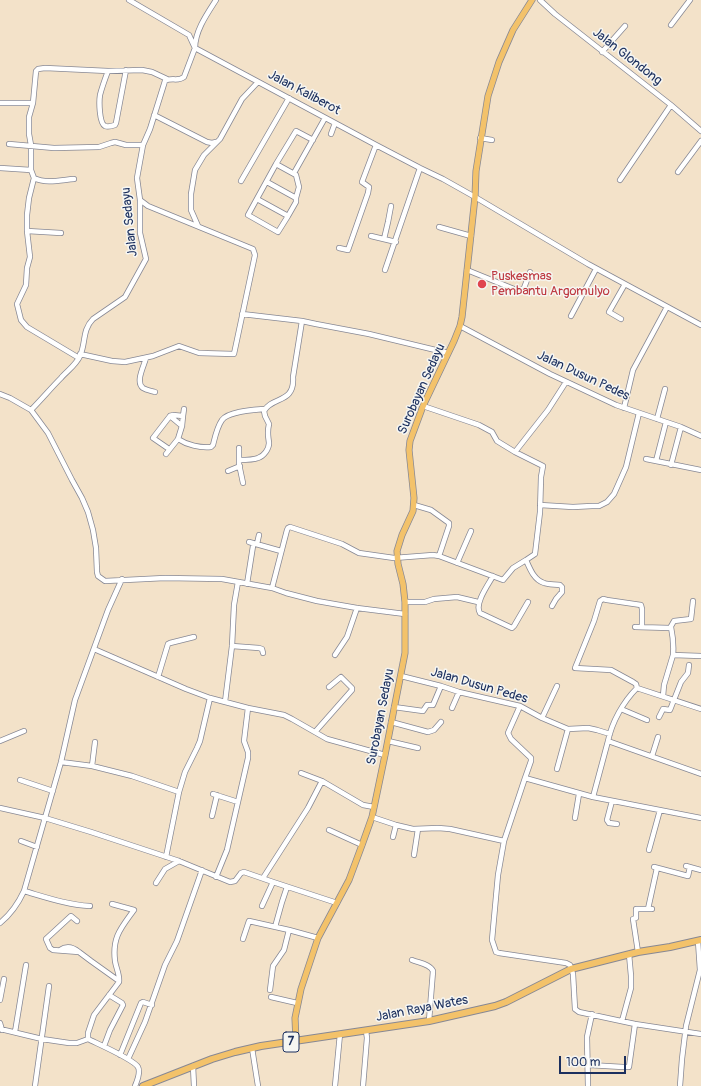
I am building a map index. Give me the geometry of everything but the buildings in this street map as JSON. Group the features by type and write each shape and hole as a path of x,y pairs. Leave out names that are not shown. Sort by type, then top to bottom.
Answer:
{"highway":[{"name":"Jalan Raya Wates","path":"143,1086 227,1054 252,1048 429,1021 495,1006 506,1002 571,969 629,954 700,940"}],"main road":[{"name":"Surobayan Sedayu","path":"296,1041 295,1018 297,1003 318,938 349,880 372,817 405,653 404,590 397,558 398,545 414,505 409,446 423,406 460,326 471,236 480,138 488,96 499,62 513,30 532,0"}],"street":[{"name":"Jalan Kaliberot","path":"129,0 189,35 195,48 376,145 443,179 596,269 701,325"},
{"path":"140,200 148,206 198,226 255,252 234,355 199,353 179,346 146,358 125,362 80,356 30,329 21,320 17,304 26,285 27,268 30,257 27,215 34,178 31,170 29,117 33,103 36,71 38,69 45,68 147,71 167,79 171,78 180,80 184,77 195,48 195,43 200,28 216,0"},
{"name":"Jalan Glondong","path":"540,0 555,14 671,105 701,131"},
{"path":"671,25 690,0"},
{"path":"602,52 625,26"},
{"path":"108,71 100,94 100,105 103,123 105,126 113,126 116,123 126,70"},
{"name":"Jalan Sedayu","path":"31,410 46,396 50,389 80,356 89,323 125,297 146,259 140,233 140,200 137,178 143,145 150,129 163,84 167,79"},
{"path":"198,226 191,210 192,181 195,170 204,155 220,139 242,99 258,82"},
{"path":"241,181 290,98"},
{"path":"0,103 33,103"},
{"path":"620,180 671,105"},
{"path":"154,115 207,142 217,142"},
{"path":"294,173 325,118"},
{"path":"331,134 335,123"},
{"path":"276,164 294,173 299,186 296,202 278,232 248,215 276,164 296,131 313,140"},
{"path":"480,138 492,140"},
{"path":"678,172 701,141"},
{"path":"9,144 54,148 99,147 115,142 126,145 143,145"},
{"path":"339,248 348,250 369,188 362,182 376,145"},
{"path":"0,168 31,170"},
{"path":"385,270 396,242 420,168"},
{"path":"34,178 38,180 50,181 74,178"},
{"path":"267,182 296,198"},
{"path":"257,199 288,216"},
{"path":"384,239 392,206"},
{"path":"439,227 471,236"},
{"path":"27,231 60,232"},
{"path":"371,236 396,242"},
{"path":"571,316 596,269"},
{"path":"467,270 519,291 524,288 530,272"},
{"path":"621,318 609,312 625,284"},
{"path":"624,408 633,370 667,306"},
{"path":"242,314 302,321 369,334 448,353"},
{"path":"178,439 187,444 211,447 221,421 225,417 237,413 265,409 287,395 292,390 294,385 293,377 302,321"},
{"name":"Jalan Dusun Pedes","path":"460,326 566,382 624,408 681,427 701,436"},
{"path":"146,358 140,383 144,389 155,392"},
{"path":"515,452 548,410 566,382"},
{"path":"657,419 665,389"},
{"path":"0,394 31,410 48,433 88,512 96,548 96,568 98,576 105,581 165,578 222,579 272,588 317,601 405,614"},
{"path":"272,588 288,528 342,544 359,553 397,558 433,555 439,556 500,580 503,580 513,568 533,556 536,551 543,466 497,441 492,432 485,427 423,406"},
{"path":"183,416 170,416 153,438 168,452 178,439 182,426 184,409"},
{"path":"239,460 259,458 268,447 267,432 269,424 264,414 265,409"},
{"path":"540,505 573,507 599,506 608,502 614,494 626,467 639,413"},
{"path":"170,416 182,426"},
{"path":"656,462 666,422"},
{"path":"671,465 681,427"},
{"path":"239,448 239,460 243,483"},
{"path":"646,459 701,470"},
{"path":"228,471 240,466"},
{"path":"414,505 431,510 449,523 439,556"},
{"path":"456,563 471,531"},
{"path":"247,584 253,544 259,536"},
{"path":"253,544 282,551"},
{"path":"526,560 530,569 541,582 545,584 560,585 562,587 562,592 552,606"},
{"path":"493,576 478,602 480,613 512,628 528,602"},
{"path":"0,923 19,902 24,891 61,762 75,700 108,610 122,579"},
{"path":"225,702 232,646 234,604 238,582"},
{"path":"405,602 426,602 438,598 457,597 478,602"},
{"path":"642,627 641,605 601,600 594,621 574,668 611,670 633,682 638,688 701,709"},
{"path":"662,696 674,648 671,627 674,620 691,619 693,601"},
{"path":"335,655 348,637 357,608"},
{"path":"635,627 671,627"},
{"path":"158,677 168,644 170,642 194,637"},
{"path":"232,646 259,648 262,649 263,653"},
{"path":"94,648 158,677 210,698 248,708 284,715 330,740 385,755"},
{"path":"673,655 701,656"},
{"path":"659,718 663,709 670,710 681,682 688,673 690,665"},
{"name":"Jalan Dusun Pedes","path":"401,676 459,692 520,706 542,718 568,729 588,728 610,734"},
{"path":"315,732 352,690 352,688 341,677 329,687"},
{"path":"394,707 421,712 427,705 434,706 441,686"},
{"path":"542,718 557,686"},
{"path":"593,797 610,734 621,709 638,688"},
{"path":"452,708 459,692"},
{"path":"166,857 184,772 200,741 210,698"},
{"path":"520,706 508,734 511,739 531,758 531,761 504,841 498,875 492,940 496,952 566,963 570,965 573,974 575,1009 579,1012 636,1024 701,1034"},
{"path":"216,877 226,855 248,755 244,741 248,708"},
{"path":"621,709 647,720"},
{"path":"391,723 428,732 434,730 441,722"},
{"path":"391,723 410,728 410,732"},
{"path":"557,769 568,729"},
{"path":"0,741 24,731"},
{"path":"652,756 658,737"},
{"path":"388,741 408,743 418,748"},
{"path":"608,741 701,774"},
{"path":"92,766 95,742"},
{"path":"61,762 92,766 132,776 179,792"},
{"path":"300,773 322,781 363,805 374,807"},
{"path":"525,778 579,794 701,818"},
{"path":"20,780 53,791"},
{"path":"263,878 308,808 322,781"},
{"path":"575,818 579,794"},
{"path":"212,816 215,795 238,802"},
{"path":"612,801 607,820 610,823 617,824"},
{"path":"0,808 45,818 92,832 179,861 230,882 234,882 241,873 244,872 337,903"},
{"path":"650,850 660,810"},
{"path":"372,817 396,825 418,829 450,829 504,841"},
{"path":"393,837 396,825"},
{"path":"414,854 418,829"},
{"path":"328,830 362,845"},
{"path":"21,841 37,847"},
{"path":"156,883 165,869 179,861"},
{"path":"638,952 633,919 636,918 636,909 650,909 655,867 688,876 688,867 701,870"},
{"path":"128,1059 152,1005 163,968 177,941 202,870"},
{"path":"262,906 273,882"},
{"path":"276,927 287,887"},
{"path":"24,891 84,906 90,906"},
{"path":"112,904 134,910"},
{"path":"88,1039 88,1033 94,1015 119,981 115,956 116,938 138,904"},
{"path":"77,921 71,916 46,940 52,949 60,950 71,947 75,948 119,981"},
{"path":"243,939 249,921 318,938"},
{"path":"270,990 273,966 284,950 289,930"},
{"path":"680,1086 685,1032 700,970 700,940"},
{"path":"622,1021 631,988 629,954"},
{"path":"412,960 429,966 433,971 429,1021"},
{"path":"15,1032 26,965"},
{"path":"0,1000 4,979"},
{"path":"35,1086 49,986"},
{"path":"104,1046 123,1005 109,996"},
{"path":"271,997 297,1003"},
{"path":"120,1055 141,1004 144,1002 152,1005"},
{"path":"588,1086 589,1065 587,1038 592,1014"},
{"path":"0,1023 1,1029 42,1039 77,1043 88,1039 104,1046 128,1059 137,1066 139,1074 135,1086"},
{"path":"589,1065 629,1066 636,1024"},
{"path":"363,1086 367,1038 366,1031"},
{"path":"335,1086 340,1034"},
{"path":"252,1048 258,1086"},
{"path":"193,1066 194,1086"}],"place":[{"name":"Puskesmas Pembantu Argomulyo","path":"482,284"}]}
